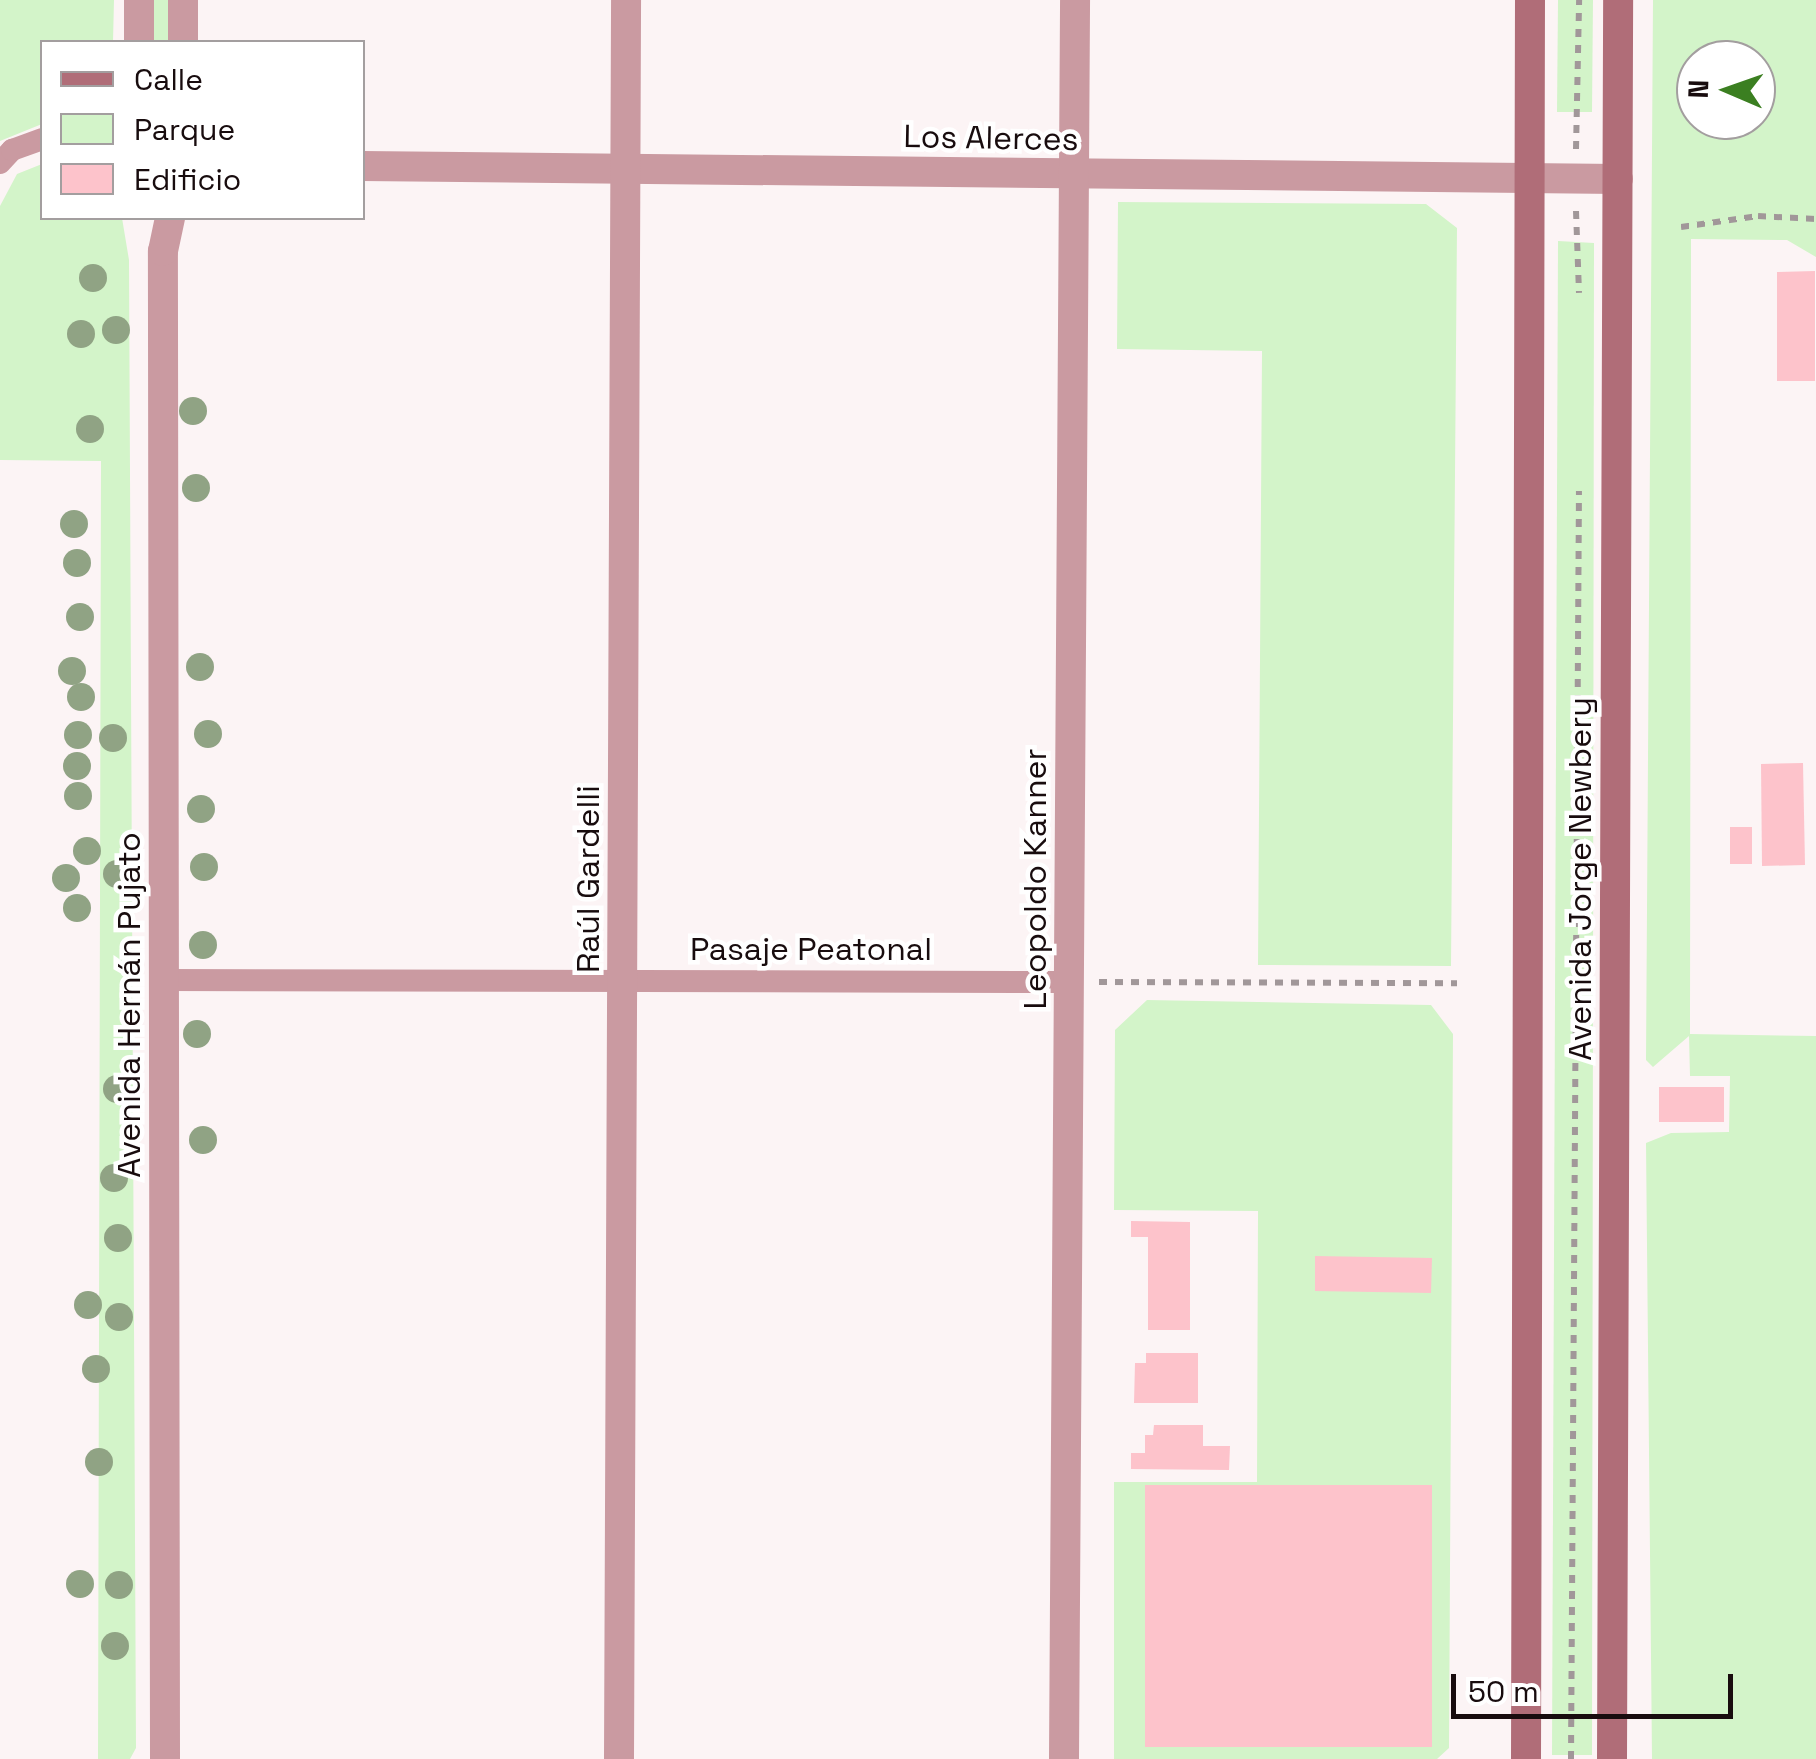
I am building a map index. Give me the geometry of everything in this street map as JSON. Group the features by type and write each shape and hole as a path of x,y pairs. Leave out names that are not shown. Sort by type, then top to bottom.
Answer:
{"main road":[{"name":"Avenida Jorge Newbery","path":"1526,1759 1530,0"},
{"name":"Avenida Jorge Newbery","path":"1612,1759 1618,0"}],"street":[{"path":"139,0 139,40"},
{"path":"183,0 183,40"},
{"name":"Raúl Gardelli","path":"619,1759 626,0"},
{"name":"Leopoldo Kanner","path":"1064,1759 1075,0"},
{"name":"Los Alerces","path":"365,166 1618,179"},
{"name":"Avenida Hernán Pujato","path":"155,220 163,252"},
{"name":"Avenida Hernán Pujato","path":"165,1759 163,252 170,220"}],"lane":[{"path":"0,163 12,150 40,140"},
{"name":"Pasaje Peatonal","path":"164,980 1069,982"}],"path":[{"path":"1576,101 1580,0"},
{"path":"1564,101 1586,101"},
{"path":"1681,226 1758,216 1816,219"},
{"path":"1565,244 1587,245"},
{"path":"1577,245 1580,311"},
{"name":"Avenida Jorge Newbery","path":"1571,1759 1579,471"},
{"path":"1069,982 1457,983"}],"green space":[{"path":"0,0 114,0 113,40 40,40 40,125 0,141"},
{"path":"153,0 171,0 170,40 153,40"},
{"path":"1558,0 1593,0 1592,112 1557,112"},
{"path":"1653,0 1816,0 1816,257 1787,240 1691,239 1690,1034 1816,1036 1816,1759 1652,1759 1646,1143 1671,1133 1729,1132 1730,1076 1690,1076 1689,1036 1653,1067 1646,1060"},
{"path":"40,165 40,220 122,220 129,260 136,1748 130,1759 98,1759 101,461 0,460 0,206 17,174"},
{"path":"1118,202 1426,204 1457,228 1451,966 1258,965 1262,351 1117,349"},
{"path":"1558,241 1594,243 1592,1755 1552,1755"},
{"path":"1147,1000 1431,1005 1453,1034 1449,1748 1437,1759 1114,1759 1114,1482 1257,1482 1258,1211 1114,1210 1115,1030"}],"building":[{"path":"1815,271 1815,381 1777,381 1777,272"},
{"path":"1803,763 1805,865 1762,866 1761,764"},
{"path":"1730,827 1752,827 1752,864 1730,864"},
{"path":"1659,1087 1724,1087 1724,1122 1659,1122"},
{"path":"1131,1221 1190,1222 1190,1330 1148,1330 1148,1237 1131,1237"},
{"path":"1315,1256 1432,1258 1431,1293 1315,1291"},
{"path":"1146,1353 1198,1353 1198,1403 1134,1403 1135,1363 1146,1363"},
{"path":"1154,1425 1203,1425 1203,1446 1230,1446 1229,1470 1131,1469 1131,1453 1145,1453 1145,1435 1153,1435"},
{"path":"1145,1485 1432,1485 1432,1747 1145,1747"}]}
